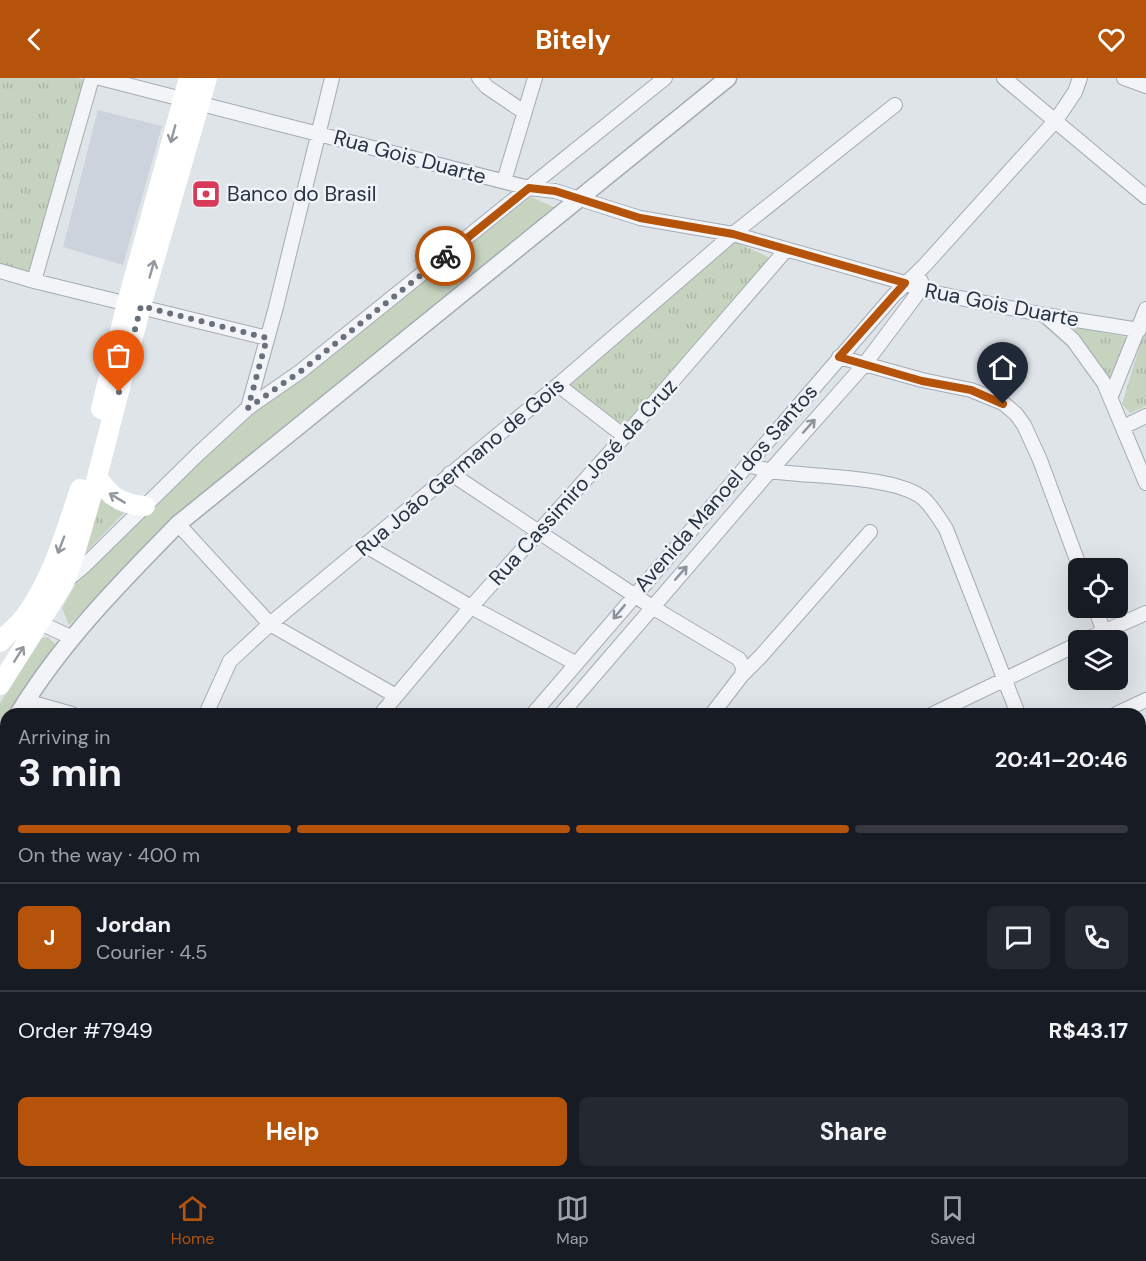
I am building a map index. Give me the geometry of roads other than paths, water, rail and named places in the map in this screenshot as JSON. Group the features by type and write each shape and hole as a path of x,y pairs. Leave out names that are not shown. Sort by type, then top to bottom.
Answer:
{"main road":[{"path":"189,78 191,102"},
{"path":"0,685 32,620 79,490 191,102 207,78"},
{"path":"0,642 32,620 64,583 97,477 134,304"},
{"path":"97,477 105,489 117,499 131,505 145,506"}],"street":[{"path":"34,281 92,78"},
{"name":"Rua Gois Duarte","path":"100,78 529,188 555,191 640,218 733,234 905,283 920,290 1045,315 1139,330"},
{"path":"248,408 332,78"},
{"path":"479,78 487,87 525,112"},
{"path":"504,181 535,78"},
{"path":"64,583 248,408 301,371 664,78"},
{"path":"22,708 73,638 119,584 178,524 728,78"},
{"path":"1004,78 1146,197"},
{"name":"Avenida Manoel dos Santos","path":"538,708 839,357 1056,120 1075,92 1080,78"},
{"path":"1124,78 1146,87"},
{"name":"Rua João Germano de Gois","path":"209,708 230,661 270,624 558,385 733,234 895,105"},
{"name":"Rua Cassimiro José da Cruz","path":"386,708 471,607 786,250"},
{"name":"Avenida Manoel dos Santos","path":"566,708 864,365 920,290 924,266"},
{"path":"0,271 267,338"},
{"path":"1111,396 1146,309"},
{"path":"1045,315 1073,340 1088,358 1111,396 1146,483"},
{"path":"839,357 922,381 971,390 1003,404 1016,414 1024,425 1040,460 1076,558"},
{"path":"558,385 624,436"},
{"path":"1123,427 1146,416"},
{"path":"748,465 770,471 859,480 908,490 922,498 936,513 946,529 1016,708"},
{"path":"450,473 652,607 739,659 743,667 742,675"},
{"path":"178,524 270,624 396,696"},
{"path":"717,708 742,675 870,532"},
{"path":"366,546 471,607 575,663"},
{"path":"1108,630 1146,613"},
{"path":"32,620 73,638"},
{"path":"945,708 1068,649"}],"place":[{"name":"Banco do Brasil","path":"206,194"}]}
